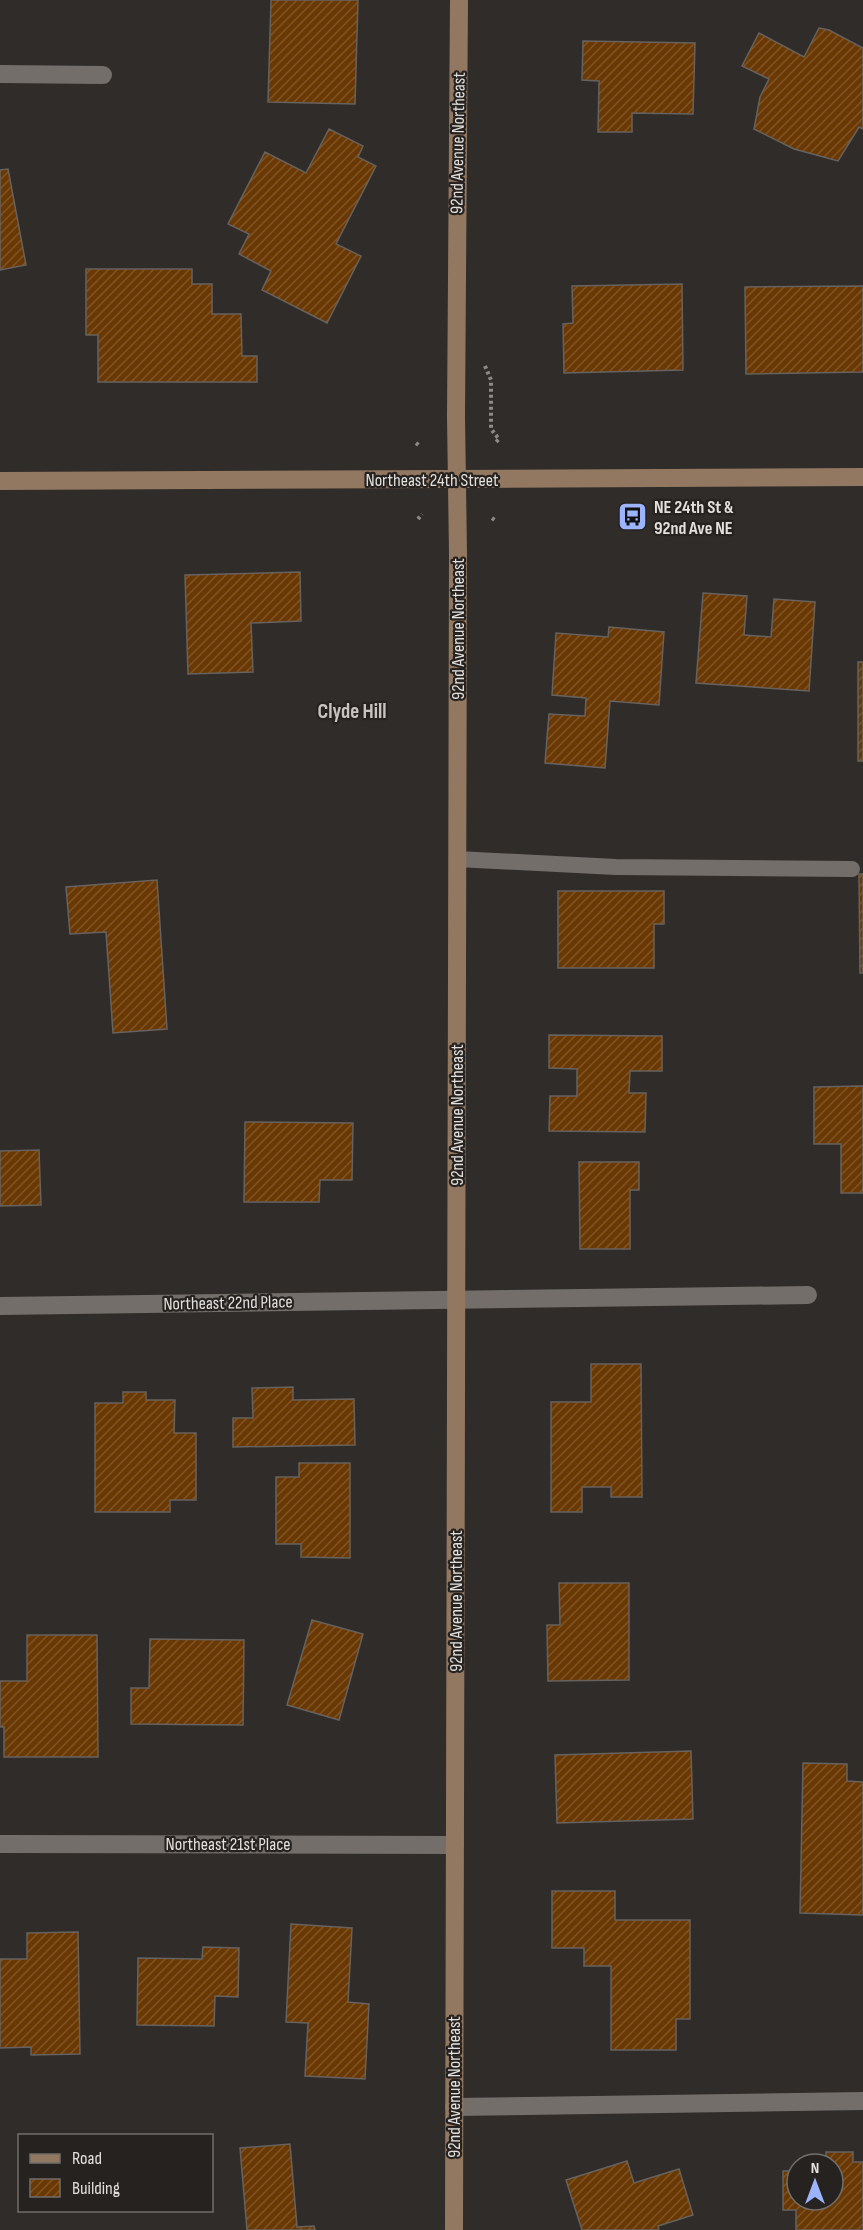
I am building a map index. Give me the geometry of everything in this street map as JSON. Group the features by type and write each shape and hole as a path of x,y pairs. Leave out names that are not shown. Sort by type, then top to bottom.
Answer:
{"main road":[{"name":"92nd Avenue Northeast","path":"454,2230 458,479 456,394 459,0"},
{"name":"Northeast 24th Street","path":"0,481 863,477"}],"street":[{"path":"0,74 103,75"},
{"name":"Northeast 22nd Place","path":"0,1306 808,1295"},
{"name":"Northeast 21st Place","path":"0,1844 455,1845"},
{"path":"454,2107 863,2101"}],"lane":[{"path":"457,860 616,867 852,869"}],"path":[{"path":"418,519 422,514"}],"building":[{"path":"271,0 358,0 355,104 268,102"},
{"path":"819,28 829,30 863,48 863,129 859,127 838,161 794,149 754,129 760,97 769,79 742,66 759,33 804,57"},
{"path":"583,41 695,43 693,114 632,113 632,132 598,132 599,81 582,80"},
{"path":"329,129 363,146 358,157 376,166 336,244 361,256 327,323 262,290 271,271 239,254 249,234 228,224 265,152 306,173"},
{"path":"8,169 26,265 0,270 0,170"},
{"path":"86,269 192,269 192,284 212,284 212,314 241,314 242,356 257,356 257,382 98,382 98,335 86,335"},
{"path":"682,284 683,370 564,373 563,324 573,323 572,286"},
{"path":"863,286 863,372 746,374 745,287"},
{"path":"300,572 301,621 251,623 253,672 188,674 185,575"},
{"path":"703,593 747,596 744,635 771,637 774,599 815,602 809,691 696,683"},
{"path":"609,627 664,632 659,705 610,701 605,768 545,763 549,714 585,716 586,698 552,695 556,633 608,637"},
{"path":"858,662 863,662 863,761 858,761"},
{"path":"859,874 863,874 863,973 860,973"},
{"path":"157,880 167,1029 113,1033 106,932 70,934 66,887"},
{"path":"558,891 664,891 664,924 654,924 654,968 558,968"},
{"path":"549,1035 662,1036 662,1071 630,1071 629,1093 646,1093 645,1132 549,1131 550,1096 577,1096 577,1069 549,1068"},
{"path":"863,1086 863,1193 841,1193 841,1144 814,1144 814,1087"},
{"path":"245,1122 353,1123 352,1180 320,1180 319,1202 244,1202"},
{"path":"39,1150 41,1205 0,1206 0,1151"},
{"path":"579,1162 639,1162 639,1190 630,1190 630,1249 580,1249"},
{"path":"591,1364 641,1364 642,1497 611,1497 611,1487 582,1487 582,1512 551,1512 551,1402 591,1402"},
{"path":"293,1387 293,1400 354,1399 355,1445 233,1447 233,1418 253,1418 252,1388"},
{"path":"123,1392 146,1392 146,1400 175,1400 174,1433 196,1433 196,1500 170,1500 170,1512 95,1512 95,1403 123,1403"},
{"path":"299,1463 350,1463 350,1558 301,1557 301,1544 276,1544 276,1477 299,1477"},
{"path":"559,1583 629,1583 629,1680 548,1681 547,1625 560,1625"},
{"path":"312,1620 363,1634 339,1720 287,1705"},
{"path":"27,1635 97,1635 98,1757 4,1757 4,1727 0,1727 0,1681 27,1681"},
{"path":"150,1639 244,1640 243,1725 131,1724 131,1688 149,1688"},
{"path":"691,1751 693,1819 557,1823 555,1755"},
{"path":"803,1763 847,1764 847,1781 863,1782 863,1915 800,1913"},
{"path":"552,1891 615,1891 615,1920 690,1920 690,2019 676,2019 676,2050 611,2050 611,1966 584,1966 584,1948 552,1948"},
{"path":"291,1924 352,1928 348,2002 369,2004 365,2079 305,2076 308,2023 286,2022"},
{"path":"78,1932 80,2054 31,2055 31,2047 0,2048 0,1959 27,1959 27,1933"},
{"path":"203,1947 239,1948 238,1997 215,1996 214,2026 137,2025 138,1958 202,1959"},
{"path":"290,2144 297,2227 314,2226 315,2230 247,2230 240,2148"},
{"path":"845,2152 853,2152 853,2162 863,2162 863,2230 796,2230 796,2212 845,2212"},
{"path":"627,2161 634,2183 679,2169 693,2215 658,2226 659,2230 582,2230 566,2180"},
{"path":"783,2171 785,2171 785,2210 783,2210"}],"place":[{"name":"NE 24th St & 92nd Ave NE","path":"633,517"}],"district":[{"name":"Clyde Hill","path":"352,711"}]}
